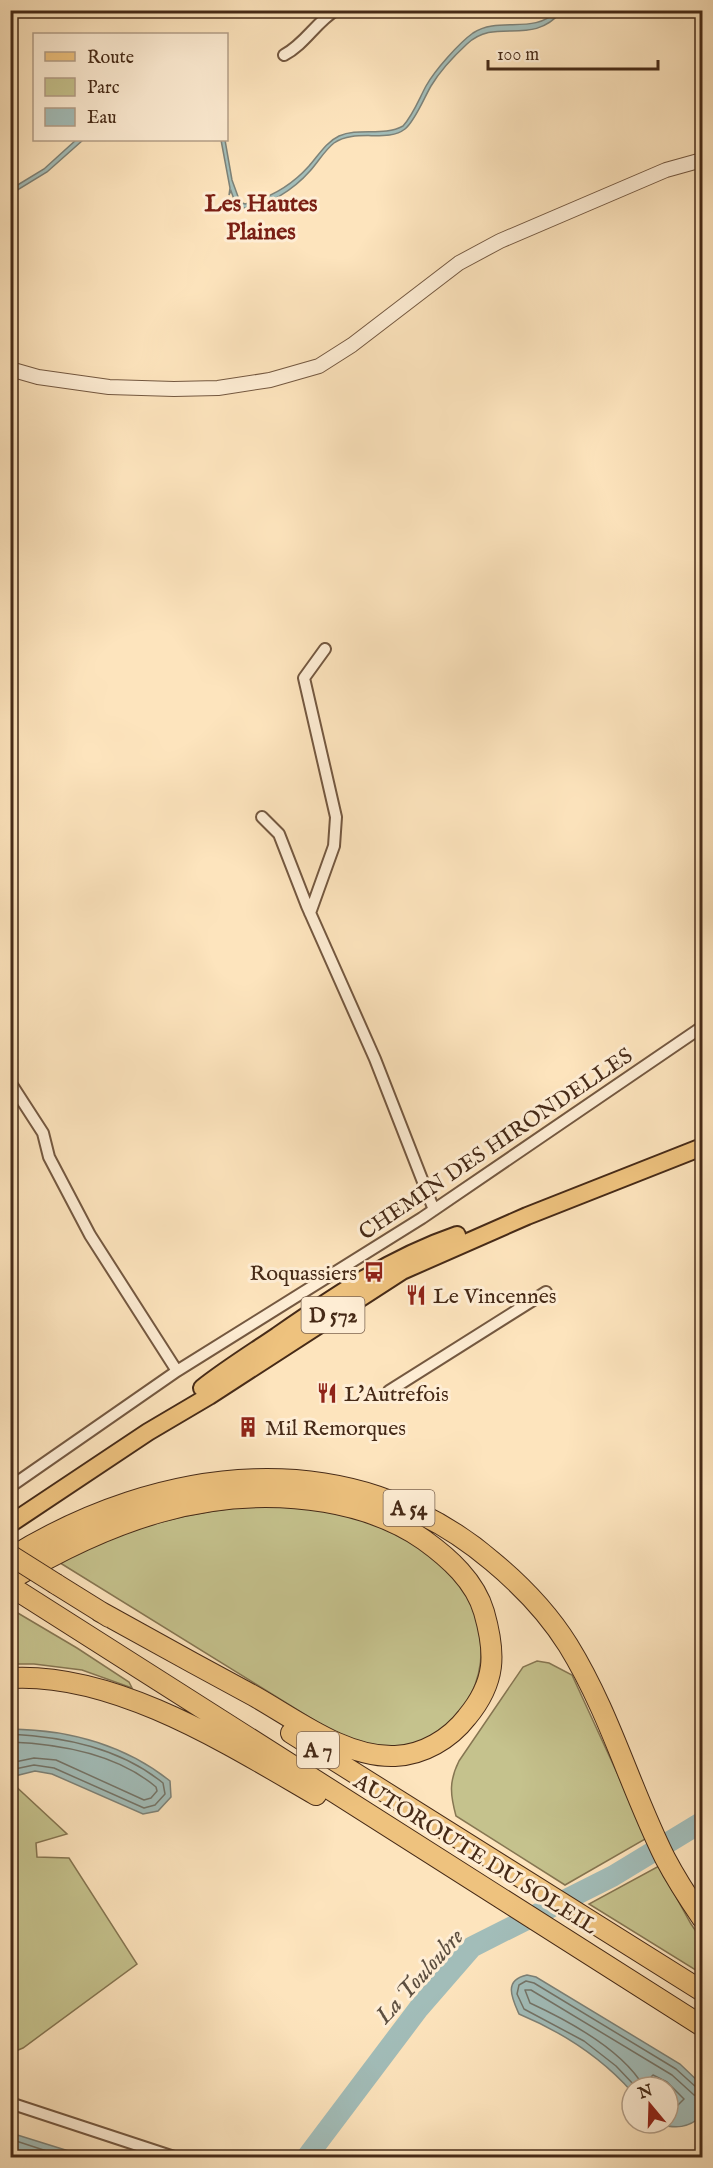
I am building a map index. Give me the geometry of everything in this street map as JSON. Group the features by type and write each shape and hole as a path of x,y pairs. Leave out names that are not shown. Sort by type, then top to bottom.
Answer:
{"highway":[{"name":"A 54","path":"10,1557 89,1516 140,1498 218,1480 253,1478 348,1487 406,1507 441,1525 473,1545 524,1588 567,1643 602,1707 665,1859 702,1918"},
{"name":"A 54","path":"10,1580 52,1554 155,1512 201,1502 256,1497 301,1498 346,1506 373,1514 410,1530 443,1553 464,1575 481,1600 490,1634 491,1676 477,1706 459,1727 432,1748 395,1756 353,1751 317,1734 99,1611"},
{"name":"AUTOROUTE DU SOLEIL","path":"10,1557 702,1991"},
{"name":"AUTOROUTE DU SOLEIL","path":"10,1586 702,2026"},
{"path":"10,1678 52,1680 108,1691 173,1717 243,1752 449,1876 512,1905"}],"main road":[{"name":"D 572","path":"10,1524 148,1432 210,1396 382,1282 418,1263 527,1216 702,1147"},
{"name":"D 572","path":"148,1432 204,1386 319,1307 384,1266 416,1250 465,1232 527,1216"}],"street":[{"path":"284,55 294,50 326,16 336,10"},
{"path":"10,369 38,377 109,387 174,390 218,388 260,382 319,366 352,345 459,263 500,241 666,170 702,159"},
{"path":"310,913 334,846 336,817 304,678 325,648"},
{"path":"262,817 279,834 310,913 371,1049 434,1210"},
{"name":"CHEMIN DES HIRONDELLES","path":"10,1487 177,1371 434,1210 702,1027"},
{"path":"10,1082 43,1133 49,1157 90,1234 177,1371"},
{"path":"308,1290 319,1307"},
{"path":"389,1392 546,1292"},
{"path":"10,2103 177,2157"}],"green space":[{"path":"269,1506 324,1511 376,1526 425,1551 460,1585 472,1606 479,1628 481,1651 478,1674 470,1696 456,1717 441,1731 423,1740 392,1747 371,1745 338,1735 57,1561 110,1539 160,1522 212,1511"},
{"path":"11,1609 77,1648 129,1682 132,1688 82,1670 34,1664 11,1664"},
{"path":"537,1661 549,1663 572,1675 647,1838 565,1885 456,1816 452,1794 453,1775 459,1761 523,1667"},
{"path":"10,1781 67,1834 36,1843 37,1857 69,1858 137,1964 23,2048 11,2053"},
{"path":"659,1866 702,1940 702,1974 589,1904"}],"water":[{"path":"556,11 562,11 550,22 538,28 490,32 478,36 467,44 431,86 409,125 398,133 351,136 334,143 297,184 261,205 243,208 235,202 231,191 229,195 230,188 221,141 225,141 232,180 240,202 245,204 263,198 280,190 295,179 326,145 339,136 355,132 387,131 403,126 435,72 473,33 483,28 527,24 547,18"},
{"path":"75,141 82,141 47,172 11,194 11,189 44,169"},
{"path":"11,1729 54,1732 115,1749 153,1768 170,1781 171,1797 158,1811 143,1814 52,1774 35,1771 11,1777"},
{"path":"527,1975 536,1977 680,2064 702,2085 702,2116 692,2123 680,2126 680,2075 620,2075 620,2079 565,2037 519,2014 511,1990 519,1977"},
{"path":"11,2133 88,2157 11,2157"}],"waterway":[{"name":"La Touloubre","path":"306,2158 419,2008 472,1947 613,1876 702,1822"}],"place":[{"name":"Roquassiers","path":"374,1272"},
{"name":"Le Vincennes","path":"416,1295"},
{"name":"L'Autrefois","path":"327,1393"},
{"name":"Mil Remorques","path":"248,1427"}],"district":[{"name":"Les Hautes Plaines","path":"261,217"}]}
